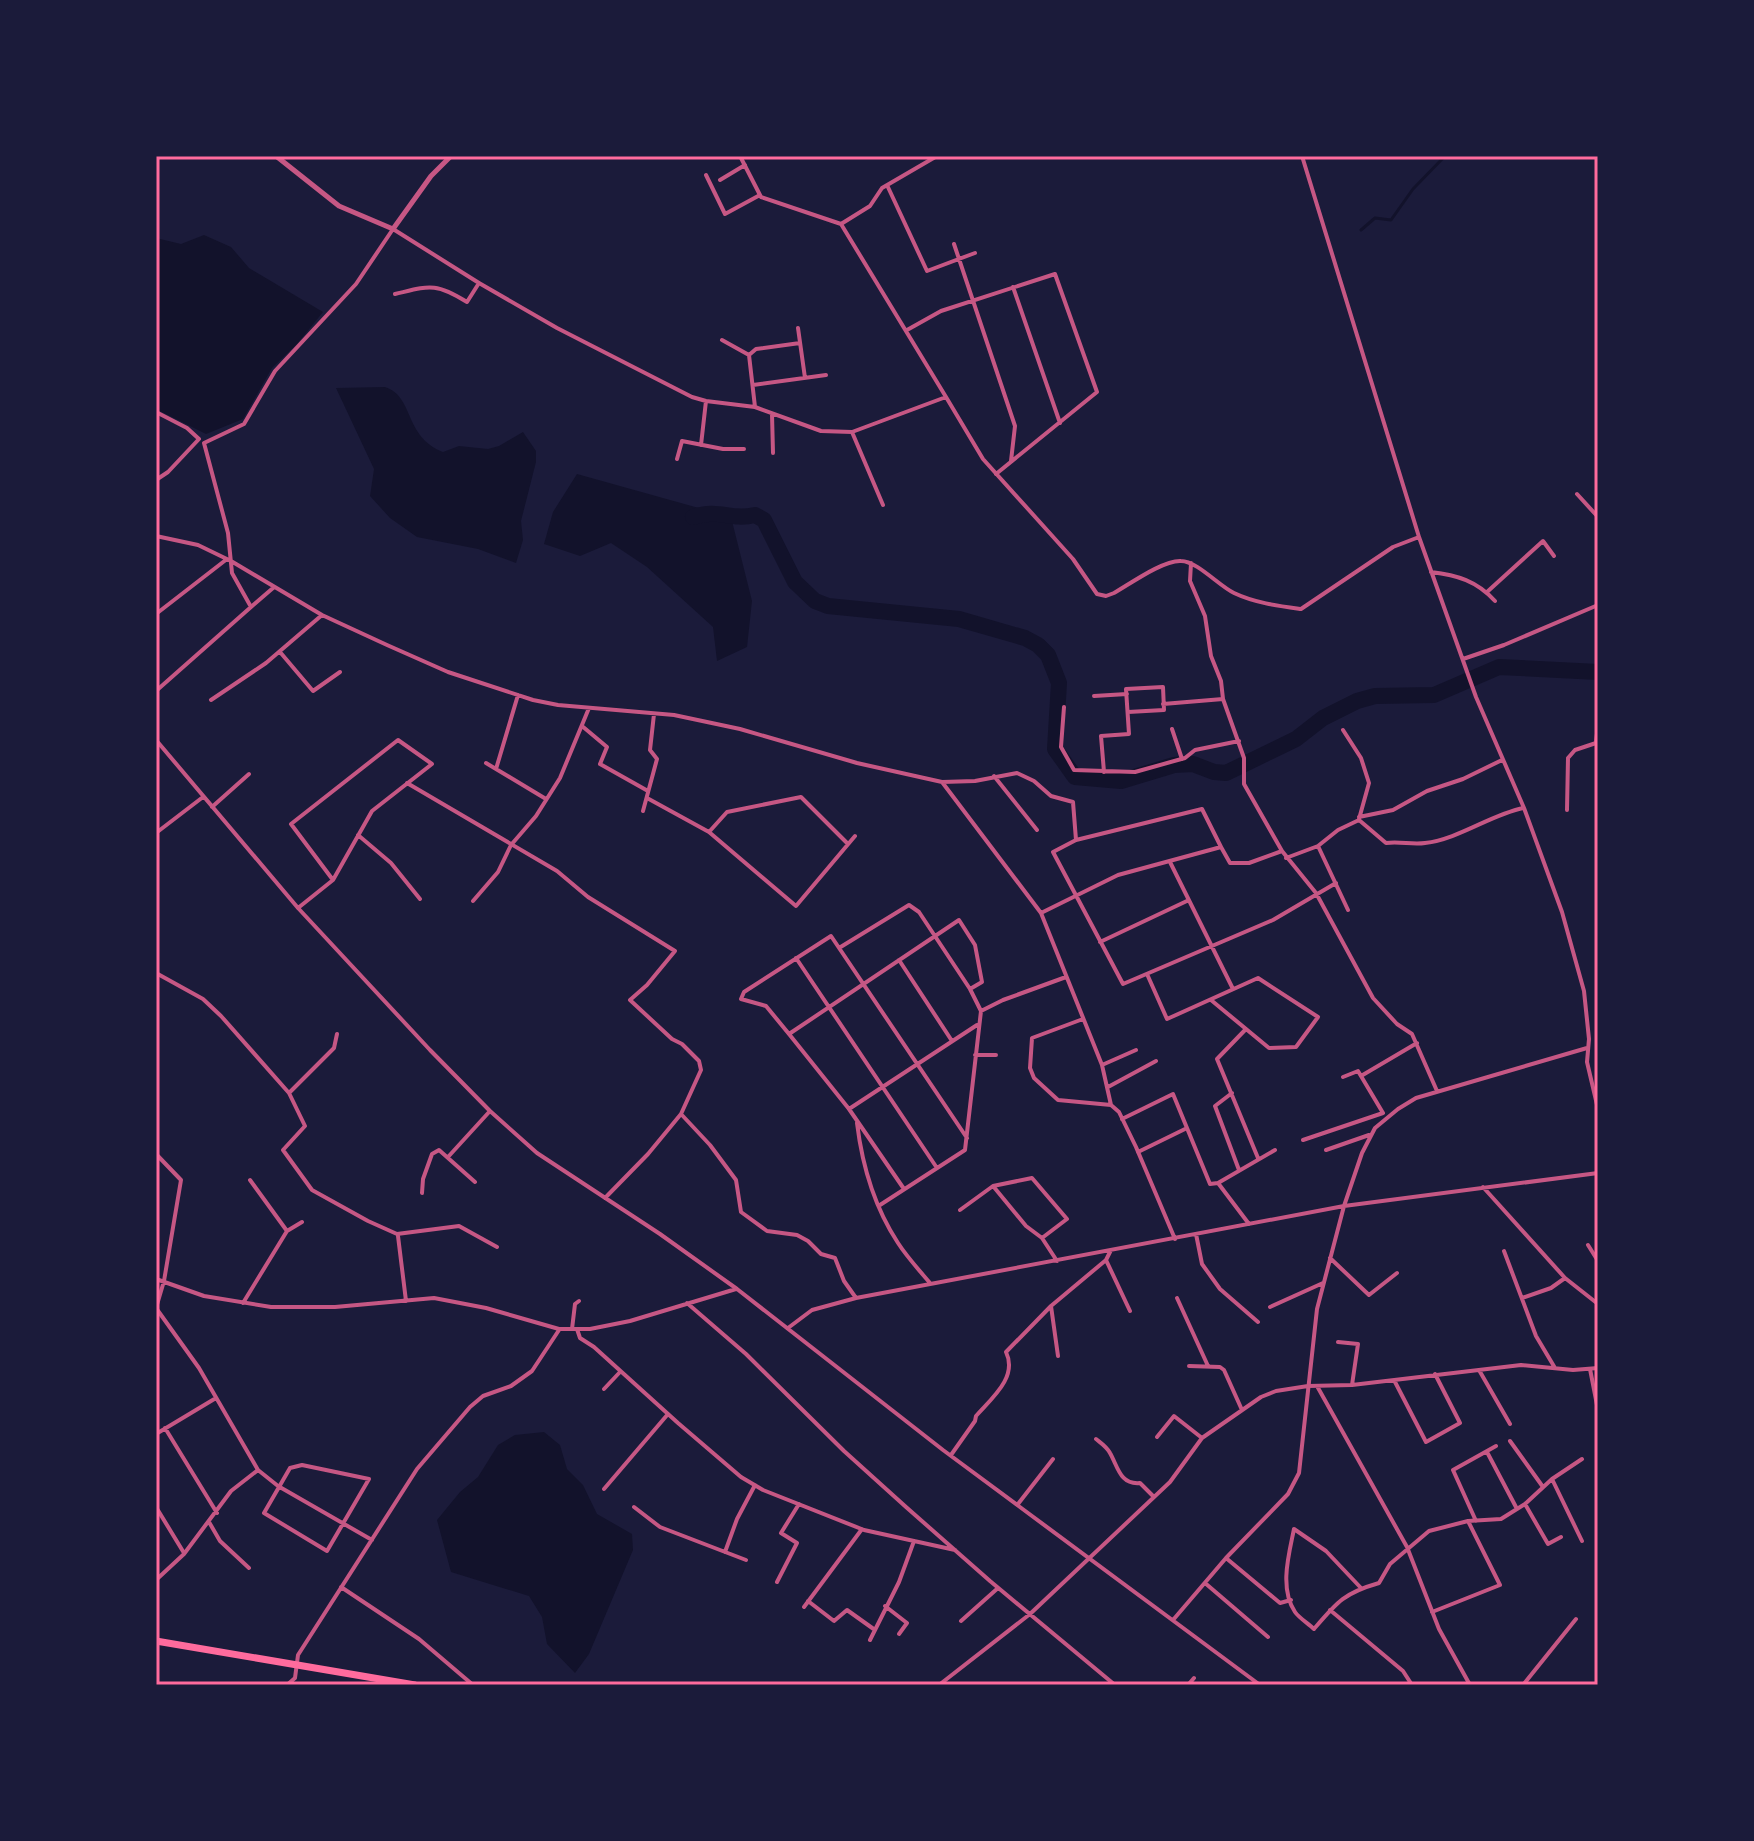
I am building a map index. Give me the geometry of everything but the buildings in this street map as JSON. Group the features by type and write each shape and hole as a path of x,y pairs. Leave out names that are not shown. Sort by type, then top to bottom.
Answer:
{"highway":[{"path":"156,1641 415,1685"}],"street":[{"path":"276,156 339,206 393,229 557,328 706,401 755,407 821,431 852,432 946,397"},
{"path":"156,480 202,441 244,424 275,371 356,284 431,176 451,156"},
{"path":"740,156 760,195 841,224 983,459 1073,559 1097,594 1106,596 1114,593 1162,566 1181,560 1191,563 1234,593 1269,604 1301,609 1393,547 1419,537"},
{"path":"841,224 870,206 887,185 937,156"},
{"path":"1302,156 1431,572 1476,697 1524,808 1562,912 1584,991 1589,1039 1587,1062 1598,1109"},
{"path":"720,180 745,165"},
{"path":"706,175 725,214 760,195"},
{"path":"887,185 927,271 975,253"},
{"path":"954,244 1015,426 1011,461"},
{"path":"907,330 941,311 1055,274 1097,392 996,474"},
{"path":"395,294 430,285 451,292 467,302 479,283"},
{"path":"1013,287 1060,423"},
{"path":"798,328 805,378"},
{"path":"722,340 749,355"},
{"path":"749,355 756,349 800,343"},
{"path":"749,355 755,407"},
{"path":"753,385 826,375"},
{"path":"701,445 706,401"},
{"path":"156,412 187,428 202,441 228,533 232,573 251,607"},
{"path":"772,414 773,453"},
{"path":"852,432 883,505"},
{"path":"677,459 682,441 723,449 744,449"},
{"path":"1577,494 1598,517"},
{"path":"156,536 198,545 322,615 448,672 518,695 558,705 674,715 740,729 857,763 942,782 975,781 1017,773 1034,781 1051,796 1073,802 1076,840"},
{"path":"1487,592 1543,541 1554,556"},
{"path":"156,614 229,560"},
{"path":"1191,563 1190,581 1205,616 1211,656 1244,761 1244,784 1286,858 1316,893 1373,998 1397,1024 1412,1034 1437,1091"},
{"path":"1431,572 1468,579 1495,601"},
{"path":"156,691 273,588"},
{"path":"1463,659 1598,605"},
{"path":"211,700 280,652 322,615"},
{"path":"280,652 313,691 340,672"},
{"path":"1104,772 1101,736 1129,734 1126,689 1163,687 1164,710 1128,712"},
{"path":"1094,696 1127,694"},
{"path":"496,769 518,695"},
{"path":"1163,704 1223,699"},
{"path":"1064,707 1061,747 1074,770 1135,772 1182,759 1195,750 1239,741"},
{"path":"473,901 498,872 511,845 536,816 560,778 589,708"},
{"path":"643,811 657,759 650,750 654,714"},
{"path":"1567,810 1568,758 1575,750 1596,743 1598,724"},
{"path":"582,726 607,747 600,764 648,791"},
{"path":"1172,729 1182,759"},
{"path":"1343,730 1347,741 1361,758 1369,783 1359,819"},
{"path":"156,740 298,908 490,1111 537,1153 737,1289 1086,1558 1260,1685"},
{"path":"298,908 333,880 372,811 432,764 398,740 291,824 333,880"},
{"path":"1286,858 1318,846 1359,819 1393,810 1427,791 1463,779 1502,760"},
{"path":"486,763 546,800"},
{"path":"212,808 249,774"},
{"path":"994,776 1037,830"},
{"path":"942,782 1041,913 1102,1065 1111,1105 1122,1119 1138,1152 1175,1239"},
{"path":"407,783 557,871 588,897 675,951 630,1000 699,1061 701,1070 681,1114 605,1198"},
{"path":"156,833 203,797"},
{"path":"709,832 727,812 801,797 848,844"},
{"path":"647,798 709,832 796,906 855,836"},
{"path":"1359,819 1386,843 1424,844 1504,812 1524,808"},
{"path":"1282,851 1249,863 1230,863 1202,809 1076,840 1053,852 1074,897 1123,984 1273,920 1336,883"},
{"path":"358,835 391,863 420,899"},
{"path":"1318,846 1348,910"},
{"path":"1041,913 1118,875 1221,847"},
{"path":"1170,862 1233,990"},
{"path":"1100,942 1189,900"},
{"path":"839,948 909,905 919,912 981,1011 965,1150 880,1205"},
{"path":"789,1034 959,920 975,945 982,982 970,989"},
{"path":"904,1189 849,1109 789,1034 766,1006 741,999 744,992 831,936 967,1138"},
{"path":"796,958 937,1168"},
{"path":"899,960 952,1041"},
{"path":"156,973 203,999 289,1093 305,1126 283,1150 312,1190 397,1234 459,1226 497,1247"},
{"path":"1147,974 1167,1019 1258,978 1318,1017 1296,1047 1269,1048 1211,1000"},
{"path":"981,1011 1066,977"},
{"path":"1083,1019 1032,1038 1030,1068 1034,1078 1058,1100 1111,1105"},
{"path":"849,1109 977,1025"},
{"path":"1246,1029 1217,1059 1259,1159"},
{"path":"289,1093 334,1048 337,1034"},
{"path":"1589,1039 1598,1038"},
{"path":"1361,1076 1417,1043"},
{"path":"1303,1140 1386,1114 1437,1091 1587,1048"},
{"path":"1102,1065 1136,1050"},
{"path":"975,1055 996,1055"},
{"path":"1108,1087 1156,1061"},
{"path":"1343,1077 1358,1071 1386,1114"},
{"path":"1232,1093 1215,1106 1239,1170"},
{"path":"1122,1119 1173,1094 1210,1184 1218,1183 1275,1150"},
{"path":"448,1157 490,1111"},
{"path":"681,1114 710,1145 736,1180 741,1212 767,1231 797,1235 821,1254 835,1258 844,1281 856,1298"},
{"path":"1173,1620 1226,1558 1288,1494 1299,1473 1317,1309 1329,1258 1362,1153 1386,1114"},
{"path":"856,1121 860,1151 897,1243 930,1284"},
{"path":"1138,1152 1185,1129"},
{"path":"1326,1150 1372,1134"},
{"path":"422,1193 423,1179 432,1154 439,1150 475,1182"},
{"path":"156,1154 181,1180 164,1281 156,1308 199,1368 258,1470 278,1486 372,1540"},
{"path":"788,1328 812,1310 856,1298 1344,1206 1598,1173"},
{"path":"960,1210 993,1186 1032,1178 1067,1219 1042,1238"},
{"path":"250,1180 287,1231"},
{"path":"1218,1183 1249,1224"},
{"path":"993,1186 1026,1226 1042,1238 1057,1261"},
{"path":"1483,1187 1565,1278 1598,1304"},
{"path":"243,1303 287,1231 302,1222"},
{"path":"397,1234 406,1301"},
{"path":"1196,1234 1202,1264 1220,1289 1258,1322"},
{"path":"1588,1245 1598,1261"},
{"path":"951,1455 976,1416 1007,1378 1009,1360 1006,1352 1051,1306 1106,1260 1111,1250"},
{"path":"1504,1251 1536,1336 1555,1368"},
{"path":"1329,1258 1369,1295 1397,1273"},
{"path":"1106,1260 1130,1311"},
{"path":"1522,1298 1551,1288 1565,1278"},
{"path":"156,1279 204,1296 271,1307 335,1307 434,1298 486,1308 559,1329 630,1321 737,1289"},
{"path":"1270,1307 1323,1283"},
{"path":"1177,1298 1208,1366"},
{"path":"579,1301 575,1304 574,1329 580,1338 741,1477 862,1529 957,1551"},
{"path":"687,1303 746,1354 844,1451 998,1588 1115,1685"},
{"path":"1051,1306 1058,1356"},
{"path":"287,1685 295,1678 298,1655 417,1469 470,1407 483,1396 511,1386 532,1371 559,1329"},
{"path":"1338,1342 1358,1344 1352,1385"},
{"path":"939,1685 1030,1614 1170,1482 1202,1438 1276,1391 1521,1365 1598,1368"},
{"path":"1189,1366 1220,1367 1224,1370 1242,1410"},
{"path":"1590,1369 1598,1410"},
{"path":"1479,1370 1510,1424"},
{"path":"604,1389 620,1372"},
{"path":"1394,1380 1426,1442 1460,1423 1435,1374"},
{"path":"1317,1386 1407,1547 1439,1629 1470,1685"},
{"path":"156,1434 216,1398"},
{"path":"604,1489 668,1414"},
{"path":"1157,1437 1174,1416 1202,1438"},
{"path":"165,1428 217,1513"},
{"path":"1096,1439 1109,1451 1124,1479 1132,1484 1140,1483 1154,1497"},
{"path":"1510,1441 1543,1487"},
{"path":"1476,1521 1453,1470 1496,1446"},
{"path":"1487,1452 1517,1509"},
{"path":"1017,1505 1053,1459"},
{"path":"1361,1588 1326,1551 1294,1529 1286,1564 1288,1590 1295,1612 1314,1629 1330,1610 1354,1590 1379,1583 1390,1564 1429,1531 1468,1521 1501,1519 1582,1459"},
{"path":"302,1465 369,1479 327,1551 264,1513 278,1486 290,1468 302,1465"},
{"path":"156,1580 184,1554 231,1491 258,1470"},
{"path":"1552,1479 1582,1541"},
{"path":"724,1553 755,1485"},
{"path":"777,1582 797,1543 781,1533 799,1504"},
{"path":"1525,1504 1548,1544 1561,1537"},
{"path":"156,1507 184,1554"},
{"path":"634,1507 660,1527 746,1560"},
{"path":"1432,1612 1500,1585 1468,1521"},
{"path":"209,1522 220,1541 249,1568"},
{"path":"804,1607 862,1529"},
{"path":"870,1640 899,1582 914,1541"},
{"path":"1226,1558 1280,1603 1291,1600"},
{"path":"1205,1583 1268,1637"},
{"path":"341,1587 419,1639 473,1685"},
{"path":"961,1621 998,1588"},
{"path":"808,1601 834,1621 847,1610 875,1630"},
{"path":"885,1606 907,1623 899,1634"},
{"path":"1330,1610 1403,1671 1412,1685"},
{"path":"1523,1685 1576,1619"},
{"path":"1188,1685 1194,1678"}],"shaded area":[{"path":"204,235 231,247 249,268 323,312 272,368 243,419 206,434 156,409 156,238 181,244"},
{"path":"385,387 401,399 421,436 443,452 459,446 488,449 523,432 536,451 536,462 521,521 523,540 516,563 478,549 417,537 390,518 370,496 374,469 336,388"},
{"path":"577,474 731,517 752,601 747,647 717,661 713,627 647,567 611,543 580,556 544,544 553,512"},
{"path":"544,1432 560,1445 567,1469 583,1485 597,1514 632,1534 633,1550 589,1654 575,1673 547,1644 542,1617 529,1596 451,1572 437,1520 460,1492 478,1477 498,1445 515,1435"}],"waterway":[{"path":"1361,230 1375,218 1391,220 1413,189 1445,156"},
{"path":"693,517 710,514 755,515 764,520 795,582 815,601 828,606 959,619 1025,638 1038,645 1048,655 1059,683 1055,749 1075,777 1121,781 1174,765 1193,764 1226,773 1296,739 1323,718 1357,701 1375,696 1434,695 1499,667 1598,672"}]}
